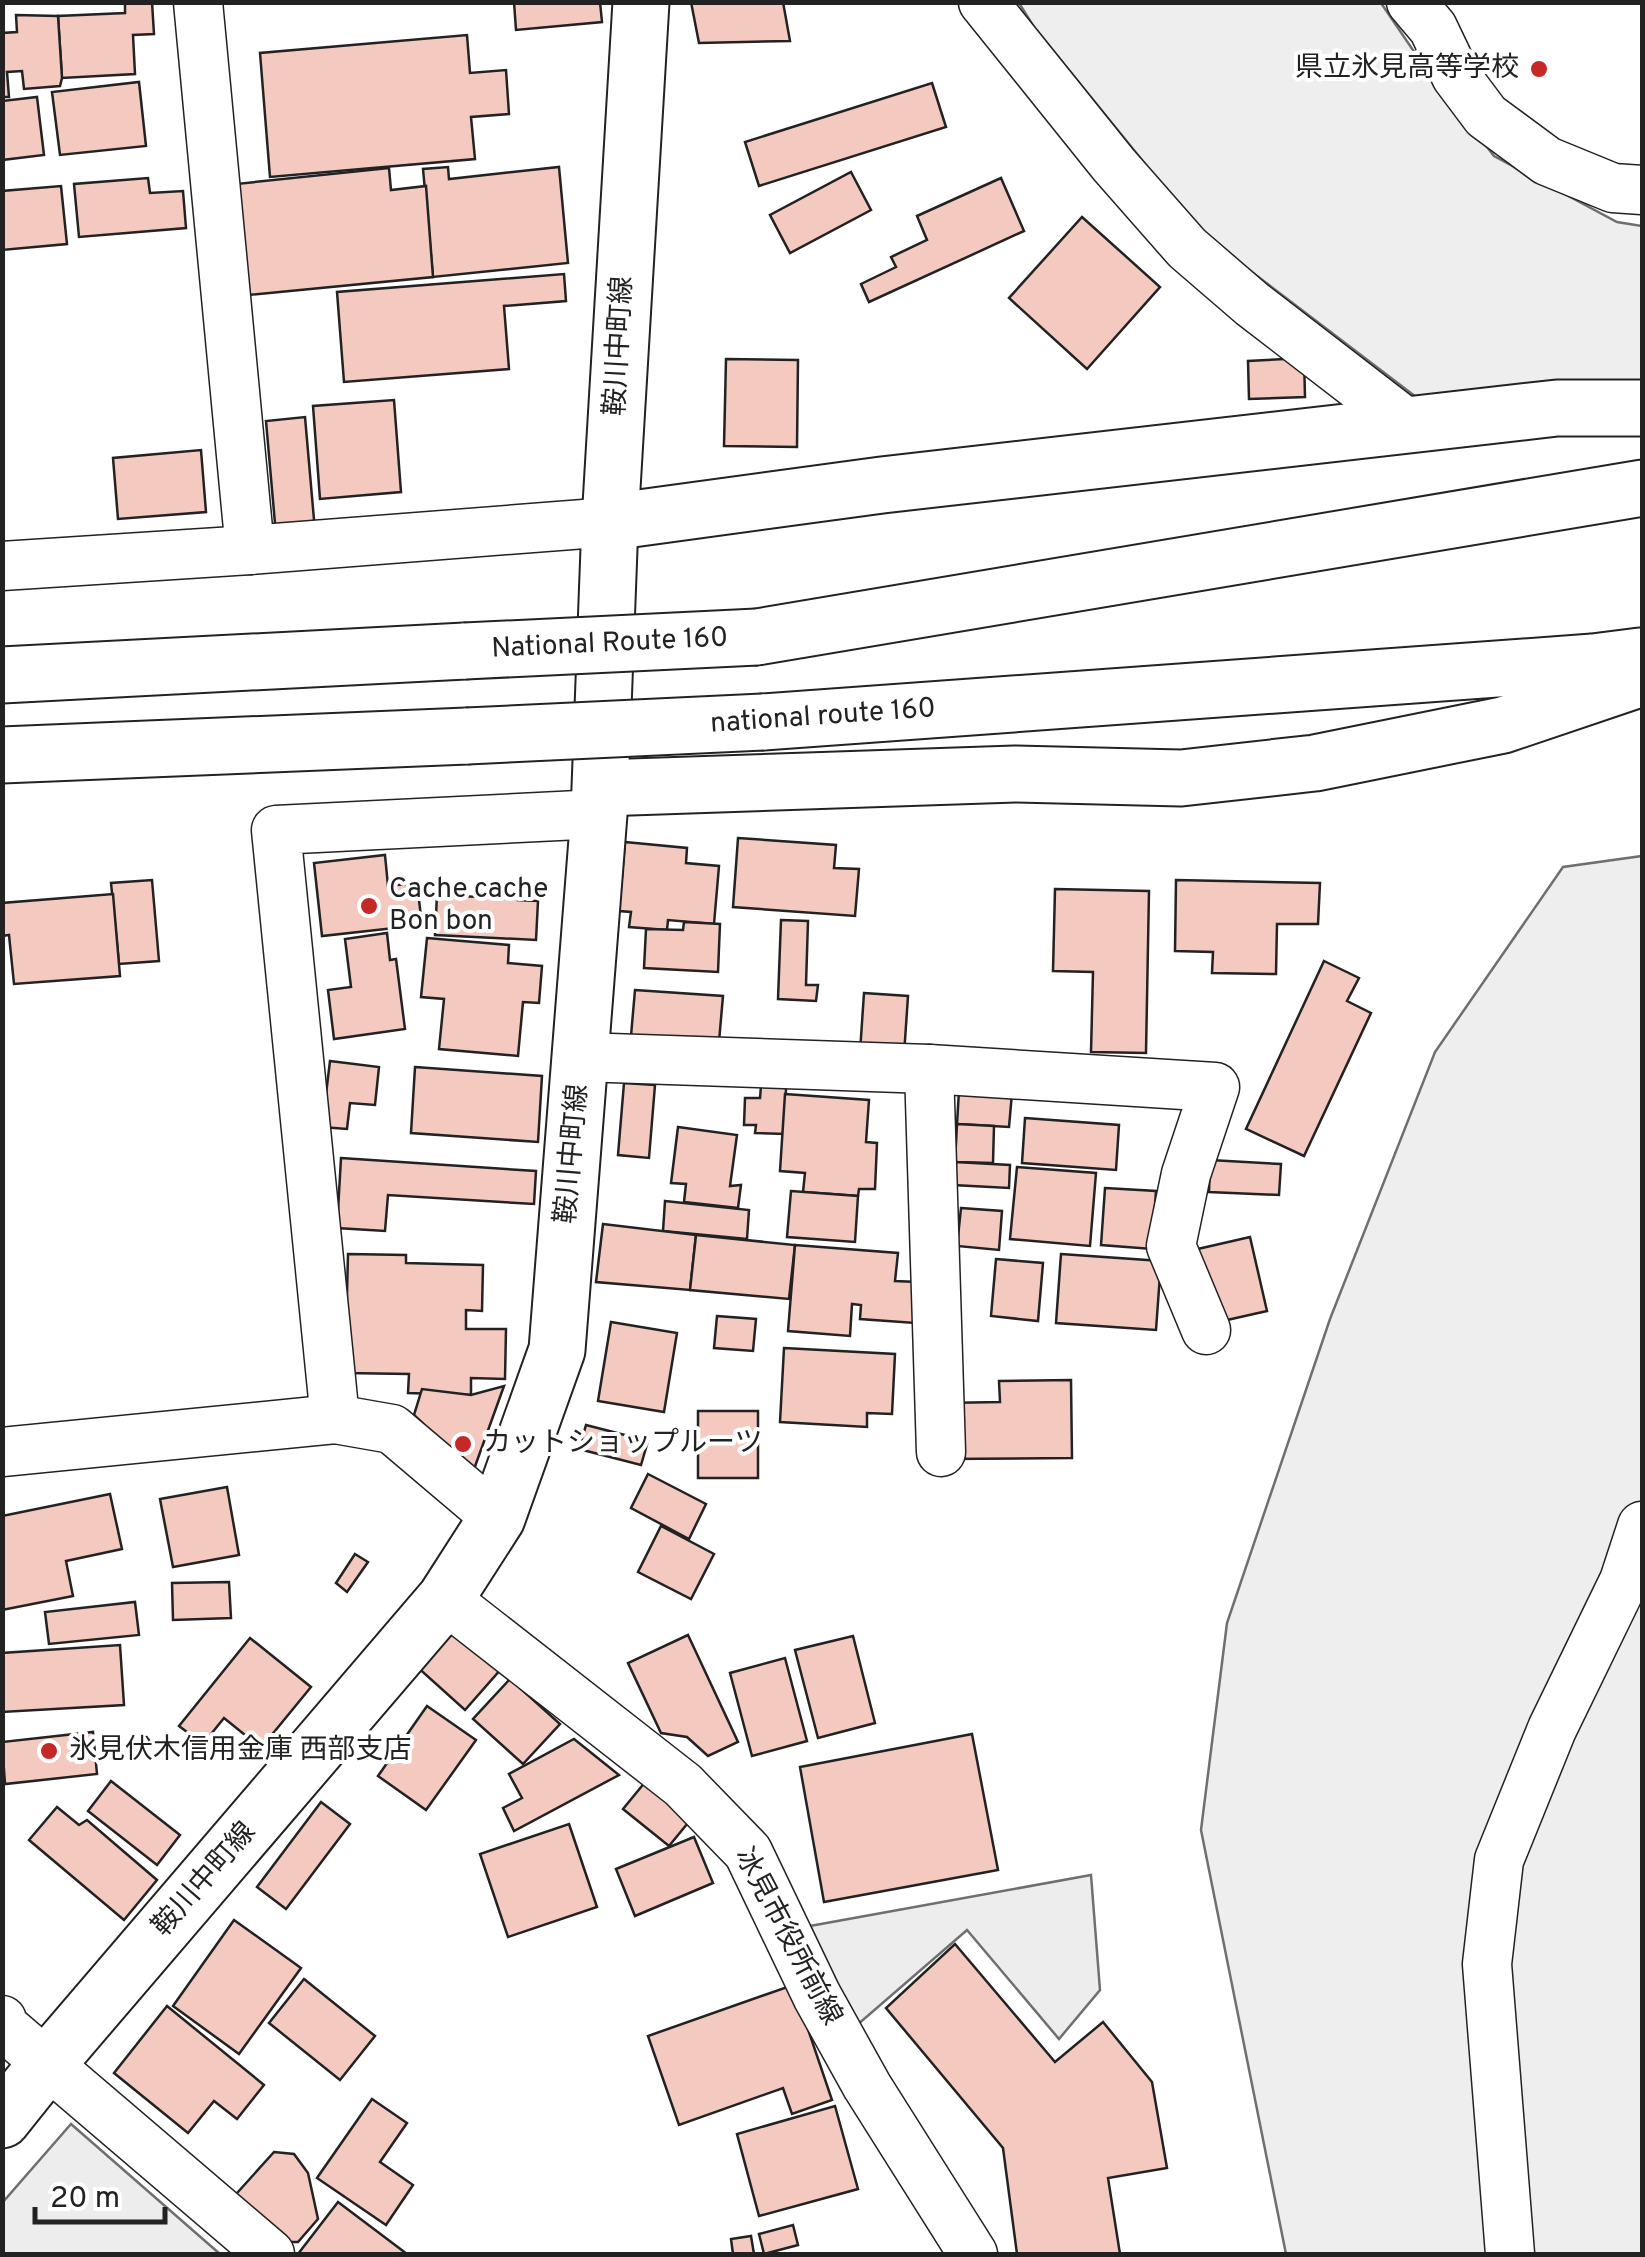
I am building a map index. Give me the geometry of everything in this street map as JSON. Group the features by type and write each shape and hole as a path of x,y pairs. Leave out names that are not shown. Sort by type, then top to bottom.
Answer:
{"main road":[{"name":"鞍川中町線","path":"2,2120 445,1599 497,1518 556,1350 600,801 610,522 641,2"},
{"path":"610,522 882,485 1557,408 1642,408"},
{"name":"national route 160","path":"757,637 1642,488"},
{"name":"National Route 160","path":"465,651 757,637"},
{"name":"national route 160","path":"2,676 465,651"},
{"name":"national route 160","path":"2,755 763,722 1593,662 1642,655"},
{"path":"600,801 1015,774 1181,778 1315,763 1503,725 1642,678"}],"street":[{"path":"198,2 250,550"},
{"path":"983,2 1187,248 1252,304 1409,426"},
{"path":"1411,2 1433,28 1456,76 1486,116 1546,161 1613,188 1642,190"},
{"path":"2,566 610,522"},
{"path":"335,1419 276,830 600,801"},
{"path":"582,1058 929,1070 1215,1087 1186,1174 1172,1246 1206,1330"},
{"path":"929,1070 942,1452"},
{"path":"2,1452 335,1419 392,1429 497,1518"},
{"path":"1510,2254 1487,1964 1499,1860 1552,1728 1624,1580 1642,1526"},
{"name":"冰見市役所前線","path":"445,1599 683,1785 748,1852 817,1996 973,2254"},
{"path":"2,2020 3,2026 46,2065 270,2254"}],"shaded area":[{"path":"1019,3 1381,3 1494,156 1617,222 1642,226 1642,387 1424,403 1202,234 1034,27"},
{"path":"1642,856 1642,2254 1286,2254 1201,1830 1227,1623 1330,1319 1435,1052 1563,867"},
{"path":"1091,1875 1100,1990 1059,2039 967,1930 856,2026 810,1926"},
{"path":"71,2124 220,2254 3,2254 3,2202"}],"building":[{"path":"125,2 152,2 154,34 133,35 135,74 62,78 58,16 125,13"},
{"path":"514,2 600,2 602,22 516,30"},
{"path":"691,2 783,2 790,41 699,43"},
{"path":"16,15 58,16 60,86 24,89 22,71 7,72 9,97 2,97 2,33 17,32"},
{"path":"467,35 470,73 506,70 509,114 471,117 475,159 270,177 260,53"},
{"path":"139,82 146,146 60,155 52,92"},
{"path":"932,83 946,127 759,186 745,142"},
{"path":"37,97 44,155 2,160 2,101"},
{"path":"448,167 449,179 559,167 568,263 433,277 423,169"},
{"path":"389,168 391,190 426,186 433,277 248,295 236,184"},
{"path":"851,172 871,210 790,253 770,215"},
{"path":"148,178 150,193 183,191 186,228 79,237 74,184"},
{"path":"1001,178 1024,231 869,302 861,284 896,267 891,257 927,240 917,216"},
{"path":"61,186 67,244 2,250 2,191"},
{"path":"1082,217 1160,287 1087,369 1009,298"},
{"path":"564,274 566,301 504,306 509,369 344,382 337,292"},
{"path":"1304,358 1305,397 1249,399 1248,361"},
{"path":"726,359 798,360 797,447 724,446"},
{"path":"394,400 401,492 320,499 313,406"},
{"path":"305,417 315,531 276,535 266,421"},
{"path":"201,450 206,512 118,519 113,458"},
{"path":"738,838 836,845 834,868 859,869 855,916 733,907"},
{"path":"625,842 687,848 686,863 719,866 714,924 668,920 667,930 629,927 631,912 619,911"},
{"name":"Cache cache Bon bon","path":"385,855 388,886 417,883 422,925 322,936 314,863"},
{"path":"152,880 159,961 119,964 111,883"},
{"path":"1176,880 1320,883 1318,924 1277,924 1276,974 1212,973 1213,952 1175,951"},
{"path":"481,883 518,885 518,900 538,901 536,940 435,935 437,895 480,897"},
{"path":"1055,889 1149,891 1146,1053 1091,1052 1093,972 1053,971"},
{"path":"113,894 120,976 14,984 9,935 2,936 2,903"},
{"path":"781,920 808,921 806,985 818,985 816,1001 778,999"},
{"path":"684,922 720,924 718,972 644,968 646,929 683,930"},
{"path":"387,933 390,960 396,959 405,1029 334,1039 328,990 351,987 345,939"},
{"path":"427,938 509,945 508,963 542,966 539,1003 523,1002 518,1056 439,1049 444,999 421,997"},
{"path":"1324,961 1359,978 1347,1001 1371,1013 1304,1156 1246,1129"},
{"path":"635,990 723,996 718,1053 630,1047"},
{"path":"864,993 908,996 904,1055 860,1052"},
{"path":"330,1061 379,1067 375,1105 350,1103 347,1129 322,1127"},
{"path":"415,1067 542,1076 538,1142 411,1133"},
{"path":"624,1083 655,1085 649,1158 618,1155"},
{"path":"761,1086 786,1087 785,1134 755,1133 756,1125 744,1125 745,1098 760,1098"},
{"path":"959,1090 1012,1093 1009,1127 957,1124"},
{"path":"785,1094 869,1100 866,1142 877,1143 875,1189 859,1189 858,1196 803,1192 805,1173 780,1171"},
{"path":"1025,1118 1119,1125 1116,1170 1022,1163"},
{"path":"957,1124 994,1126 993,1163 955,1162"},
{"path":"678,1127 737,1135 730,1186 741,1185 738,1208 684,1202 686,1184 671,1183"},
{"path":"341,1158 536,1171 534,1204 388,1195 385,1231 337,1228"},
{"path":"1210,1160 1281,1164 1279,1195 1209,1192"},
{"path":"955,1162 1010,1165 1009,1188 953,1185"},
{"path":"1017,1167 1096,1173 1090,1246 1010,1239"},
{"path":"1105,1188 1156,1191 1152,1249 1101,1245"},
{"path":"791,1191 858,1196 855,1242 787,1237"},
{"path":"665,1201 749,1210 747,1239 663,1231"},
{"path":"961,1208 1002,1211 999,1250 957,1246"},
{"path":"603,1224 696,1235 690,1290 596,1282"},
{"path":"696,1235 795,1245 789,1299 690,1290"},
{"path":"1250,1237 1267,1311 1205,1325 1189,1251"},
{"path":"795,1245 898,1253 895,1281 918,1282 915,1323 860,1319 861,1305 852,1304 850,1336 788,1331"},
{"path":"348,1254 406,1255 406,1263 483,1265 482,1311 466,1310 466,1329 506,1329 505,1379 471,1378 471,1395 408,1393 409,1374 345,1373"},
{"path":"1061,1254 1161,1261 1156,1330 1056,1323"},
{"path":"996,1259 1043,1263 1038,1321 991,1316"},
{"path":"717,1316 756,1319 753,1351 714,1348"},
{"path":"611,1322 677,1333 664,1412 598,1401"},
{"path":"784,1348 895,1354 892,1414 867,1413 867,1427 780,1422"},
{"path":"1071,1380 1072,1458 944,1459 944,1403 1000,1402 999,1381"},
{"name":"カットショップルーツ","path":"504,1386 473,1472 414,1415 422,1389 471,1395"},
{"path":"698,1411 758,1411 758,1478 698,1478"},
{"path":"586,1425 648,1441 641,1465 579,1449"},
{"path":"648,1474 706,1504 689,1539 631,1508"},
{"path":"227,1487 239,1555 173,1567 160,1499"},
{"path":"110,1494 122,1549 66,1561 73,1596 2,1610 2,1516"},
{"path":"661,1526 714,1554 691,1599 638,1572"},
{"path":"355,1554 368,1562 347,1592 336,1583"},
{"path":"229,1582 231,1618 173,1620 172,1583"},
{"path":"135,1602 139,1635 49,1644 45,1612"},
{"path":"451,1625 501,1669 465,1710 415,1665"},
{"path":"688,1635 738,1742 708,1756 687,1737 661,1733 628,1663"},
{"path":"853,1636 875,1723 818,1738 795,1650"},
{"path":"250,1638 311,1687 261,1748 224,1718 203,1744 179,1726"},
{"path":"120,1645 124,1705 2,1712 2,1653"},
{"path":"785,1658 807,1741 752,1756 730,1673"},
{"path":"510,1679 560,1724 523,1764 473,1719"},
{"path":"427,1706 476,1740 426,1810 378,1776"},
{"name":"氷見伏木信用金庫 西部支店","path":"93,1732 97,1774 5,1784 2,1742"},
{"path":"972,1734 998,1870 824,1902 800,1767"},
{"path":"574,1739 619,1775 514,1831 503,1808 522,1798 509,1774"},
{"path":"111,1781 180,1835 157,1865 88,1811"},
{"path":"646,1781 692,1818 669,1846 623,1809"},
{"path":"321,1802 350,1824 286,1909 257,1887"},
{"path":"57,1807 79,1825 87,1820 157,1880 124,1920 29,1840"},
{"path":"569,1824 597,1907 508,1937 480,1854"},
{"path":"694,1837 713,1883 635,1916 616,1869"},
{"path":"234,1920 301,1968 239,2054 173,2006"},
{"path":"955,1944 1055,2062 1103,2022 1152,2082 1167,2168 1108,2178 1120,2254 1017,2254 1003,2148 886,2008"},
{"path":"304,1979 375,2036 340,2080 269,2023"},
{"path":"793,1985 832,2100 792,2114 783,2088 679,2125 648,2036"},
{"path":"167,2006 264,2085 237,2119 214,2101 188,2133 114,2073"},
{"path":"372,2099 407,2123 380,2162 413,2185 386,2225 317,2178"},
{"path":"835,2106 858,2189 759,2216 737,2134"},
{"path":"274,2152 294,2154 308,2173 318,2219 298,2242 266,2242 229,2202"},
{"path":"338,2202 407,2254 298,2254"},
{"path":"793,2225 798,2245 764,2254 759,2234"},
{"path":"751,2236 754,2254 733,2254 731,2239"}],"place":[{"name":"県立氷見高等学校","path":"1539,69"},
{"name":"Cache cache Bon bon","path":"369,906"},
{"name":"カットショップルーツ","path":"463,1444"},
{"name":"氷見伏木信用金庫 西部支店","path":"49,1751"}]}
